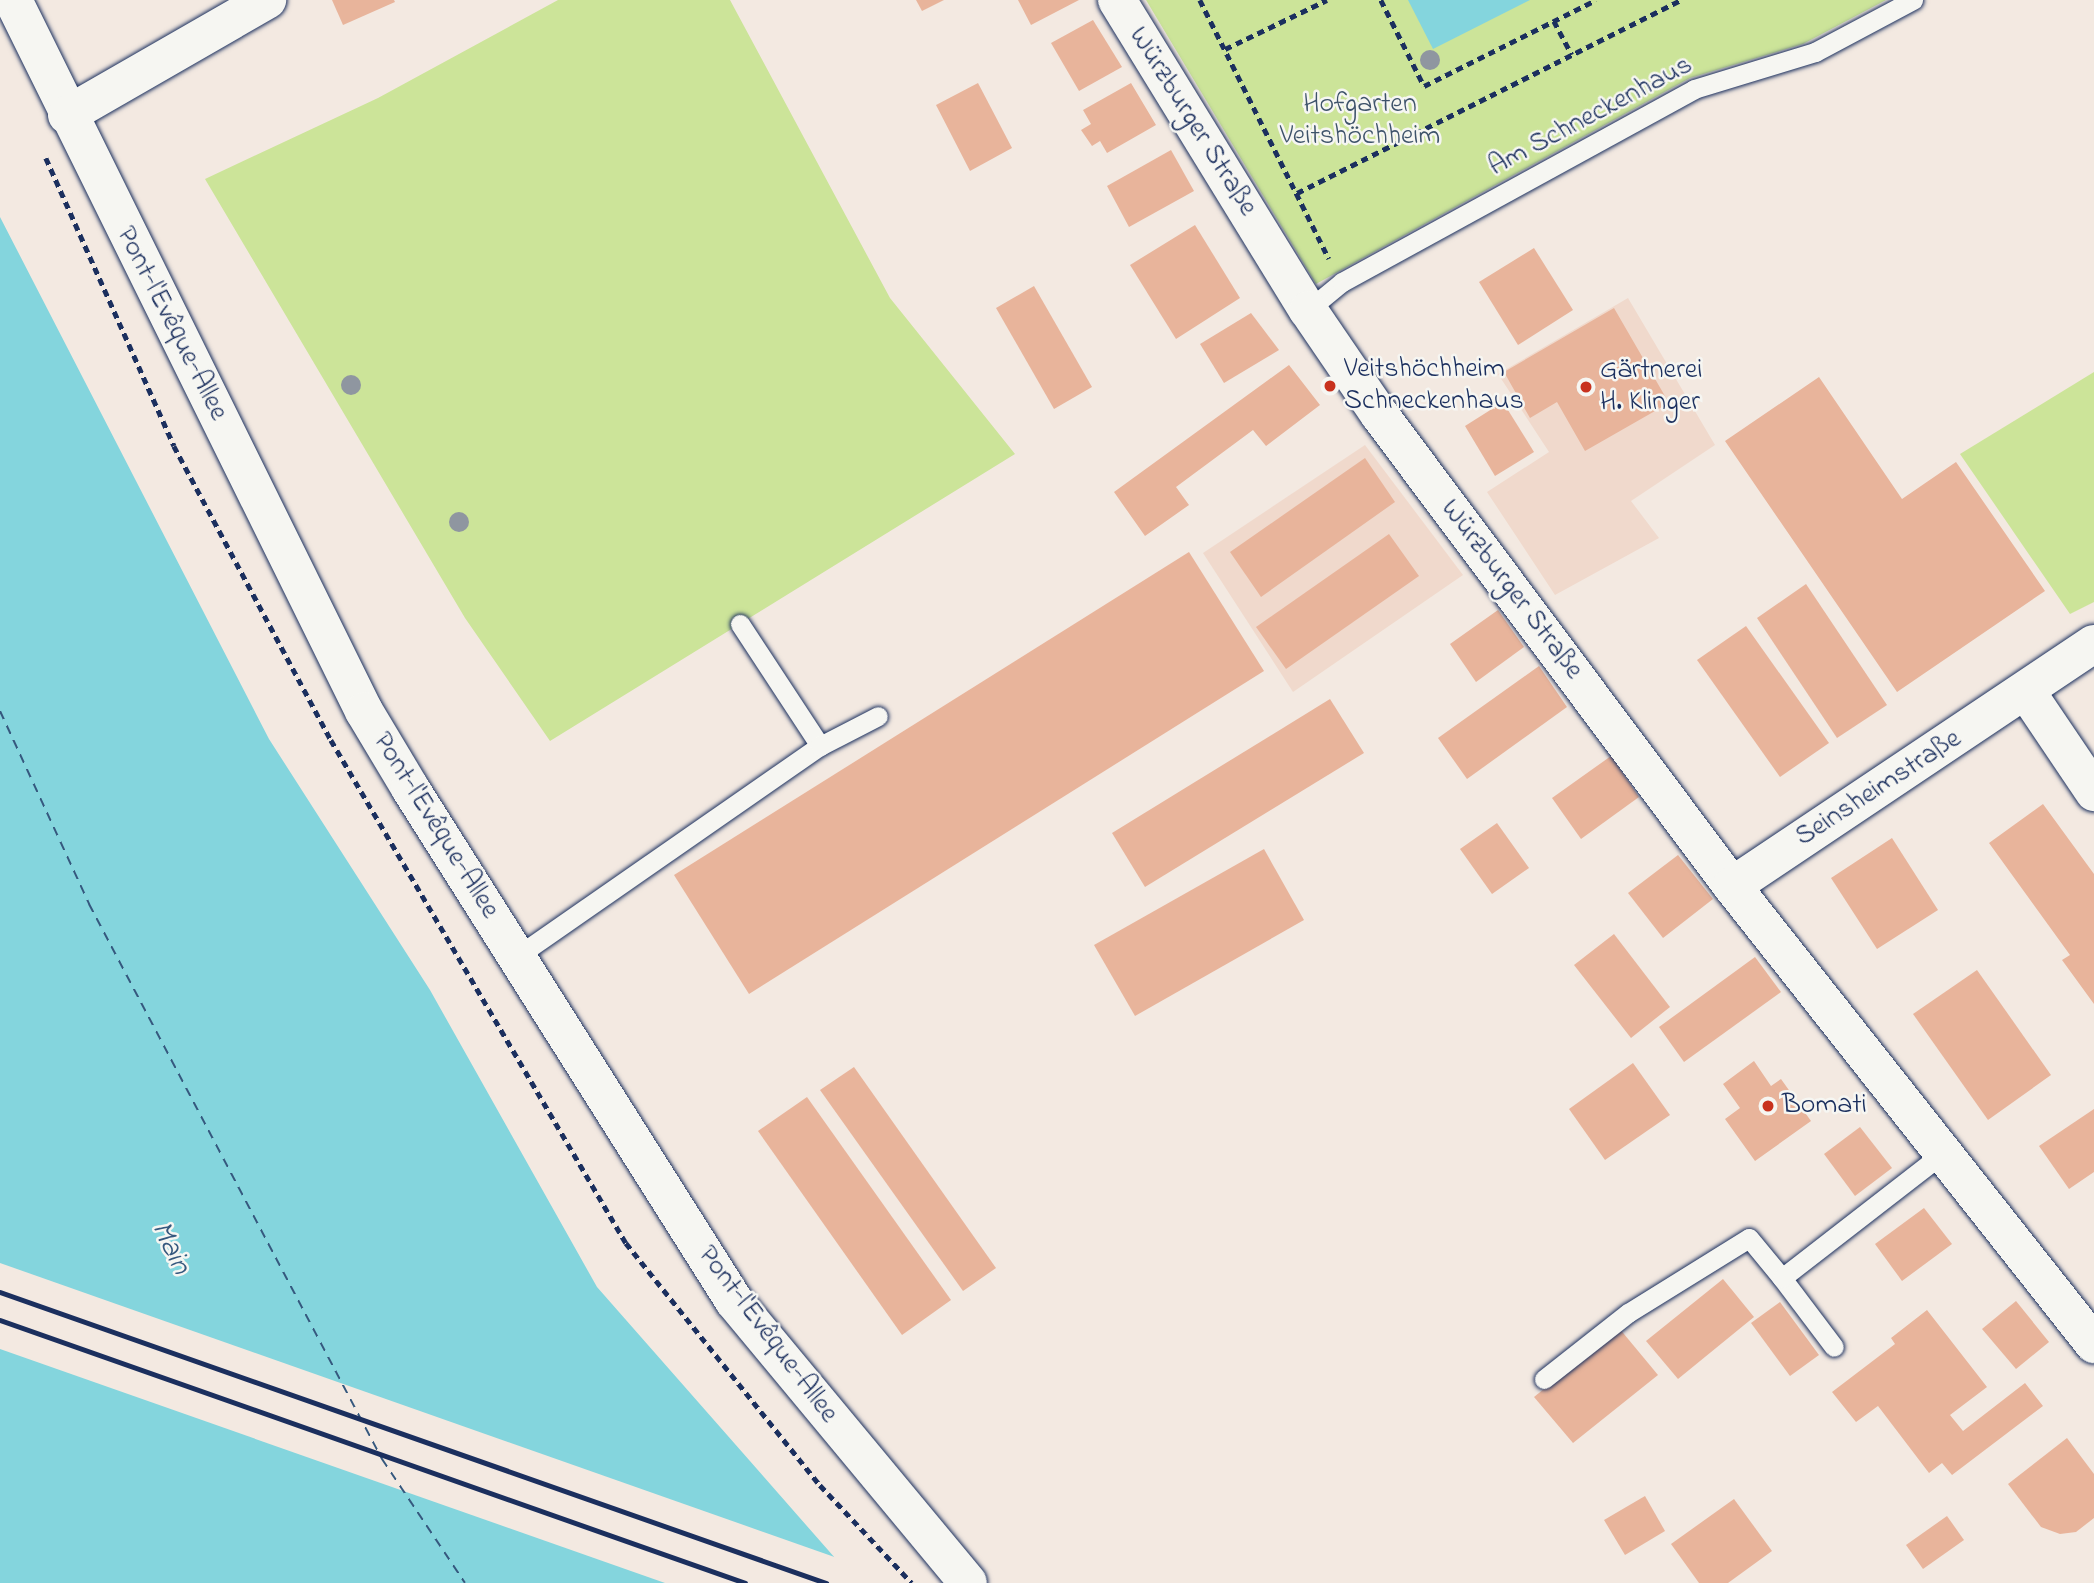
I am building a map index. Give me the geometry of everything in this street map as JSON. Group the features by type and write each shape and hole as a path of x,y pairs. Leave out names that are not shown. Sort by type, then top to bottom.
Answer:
{"street":[{"name":"Pont-l'Evêque-Allee","path":"13,0 67,114 365,711 516,957 734,1301 968,1583"},
{"path":"67,114 267,0"},
{"name":"Würzburger Straße","path":"1117,0 1308,310 1379,414 1732,886 2094,1344"},
{"name":"Seinsheimstraße","path":"1732,886 2094,644"},
{"path":"2026,691 2094,792"}],"lane":[{"name":"Am Schneckenhaus","path":"1308,310 1342,282 1694,89 1815,52 1913,0"},
{"path":"740,624 820,746"},
{"path":"516,957 820,746 878,716"},
{"path":"1782,1278 1942,1154"},
{"path":"1544,1379 1628,1312 1749,1238 1834,1347"}],"path":[{"path":"1200,0 1342,282"},
{"path":"1225,49 1327,0"},
{"path":"1381,0 1424,86 1596,0"},
{"path":"1297,193 1681,0"},
{"path":"1554,21 1572,55"}],"shaded area":[{"path":"1628,298 1715,445 1631,501 1659,538 1555,595 1487,492 1549,452 1498,374"},
{"path":"1365,445 1463,575 1293,692 1203,553"}],"green space":[{"path":"558,0 730,0 890,298 1015,454 550,741 465,618 205,179 378,98"},
{"name":"Hofgarten Veitshöchheim","path":"1146,0 1886,0 1803,44 1690,78 1316,284"},
{"path":"2094,372 2094,602 2070,614 1960,454"}],"water":[{"path":"1408,0 1530,0 1433,49"},
{"name":"Main","path":"0,217 269,739 430,990 597,1287 857,1583 0,1583"}],"pier":[{"path":"0,1263 843,1560 860,1583 665,1583 0,1349"}],"building":[{"path":"332,0 394,0 395,2 343,25"},
{"path":"916,0 944,0 922,11"},
{"path":"1018,0 1079,0 1031,25"},
{"path":"1093,20 1122,67 1079,91 1051,43"},
{"path":"978,83 1012,148 970,171 936,105"},
{"path":"1131,83 1156,125 1107,153 1100,141 1092,146 1081,130 1091,124 1083,110"},
{"path":"1171,150 1194,191 1129,227 1107,186"},
{"path":"1195,225 1240,298 1176,339 1130,265"},
{"path":"1534,248 1573,310 1518,345 1479,282"},
{"path":"1034,286 1092,387 1054,409 996,308"},
{"name":"Gärtnerei H. Klinger","path":"1614,308 1669,403 1585,451 1557,402 1530,418 1504,372"},
{"path":"1251,313 1279,350 1224,383 1200,344"},
{"path":"1289,365 1320,405 1266,446 1253,430 1176,487 1189,505 1145,536 1114,492"},
{"path":"1819,377 1902,499 1956,462 2045,591 1897,692 1725,441"},
{"path":"1503,402 1534,452 1495,476 1465,426"},
{"path":"1365,458 1395,502 1261,597 1230,552"},
{"path":"1389,534 1419,576 1286,669 1256,627"},
{"path":"1189,552 1264,671 749,994 674,875"},
{"path":"1806,584 1887,705 1837,738 1757,618"},
{"path":"1498,610 1524,647 1476,682 1450,644"},
{"path":"1746,626 1829,743 1780,777 1697,660"},
{"path":"1539,666 1567,707 1467,779 1438,738"},
{"path":"1330,699 1364,753 1145,887 1112,833"},
{"path":"1611,756 1639,797 1581,839 1552,798"},
{"path":"2043,804 2094,874 2094,1004 2062,960 2070,955 1989,843"},
{"path":"1497,823 1529,868 1492,894 1460,849"},
{"path":"1892,838 1938,910 1877,949 1831,878"},
{"path":"1264,849 1304,920 1135,1016 1094,945"},
{"path":"1678,855 1713,899 1663,938 1628,893"},
{"path":"1614,934 1670,1007 1631,1038 1574,965"},
{"path":"1755,957 1781,992 1684,1062 1659,1027"},
{"path":"1977,970 2051,1075 1988,1120 1913,1014"},
{"path":"1754,1061 1771,1086 1781,1079 1811,1121 1755,1161 1725,1119 1740,1108 1723,1084"},
{"path":"1633,1063 1670,1115 1605,1160 1569,1109"},
{"path":"854,1067 996,1268 963,1291 820,1090"},
{"path":"807,1097 951,1300 902,1335 758,1131"},
{"path":"2094,1109 2094,1172 2069,1189 2039,1146"},
{"path":"1860,1127 1892,1168 1855,1196 1824,1154"},
{"path":"1924,1208 1952,1244 1902,1281 1875,1244"},
{"path":"1723,1279 1754,1317 1678,1379 1646,1341"},
{"path":"2016,1301 2049,1342 2016,1369 1982,1329"},
{"path":"1780,1302 1819,1355 1790,1376 1751,1323"},
{"path":"1927,1310 1987,1387 1950,1415 1963,1431 2025,1383 2043,1406 1952,1475 1942,1463 1929,1473 1878,1406 1856,1422 1832,1392 1895,1344 1891,1338"},
{"path":"1619,1328 1658,1375 1573,1443 1534,1397"},
{"path":"2067,1438 2094,1474 2094,1518 2076,1532 2060,1534 2041,1527 2008,1484"},
{"path":"1645,1496 1665,1531 1625,1555 1604,1520"},
{"path":"1734,1499 1772,1551 1728,1583 1699,1583 1671,1544"},
{"path":"1947,1516 1964,1540 1923,1569 1906,1545"}],"ferry route":[{"path":"0,711 89,904 382,1459 465,1583"}],"railway":[{"path":"0,1292 826,1583"},
{"path":"0,1320 745,1583"}],"place":[{"name":"Veitshöchheim Schneckenhaus","path":"1330,386"},
{"name":"Gärtnerei H. Klinger","path":"1586,387"},
{"name":"Bomati","path":"1768,1106"}]}
